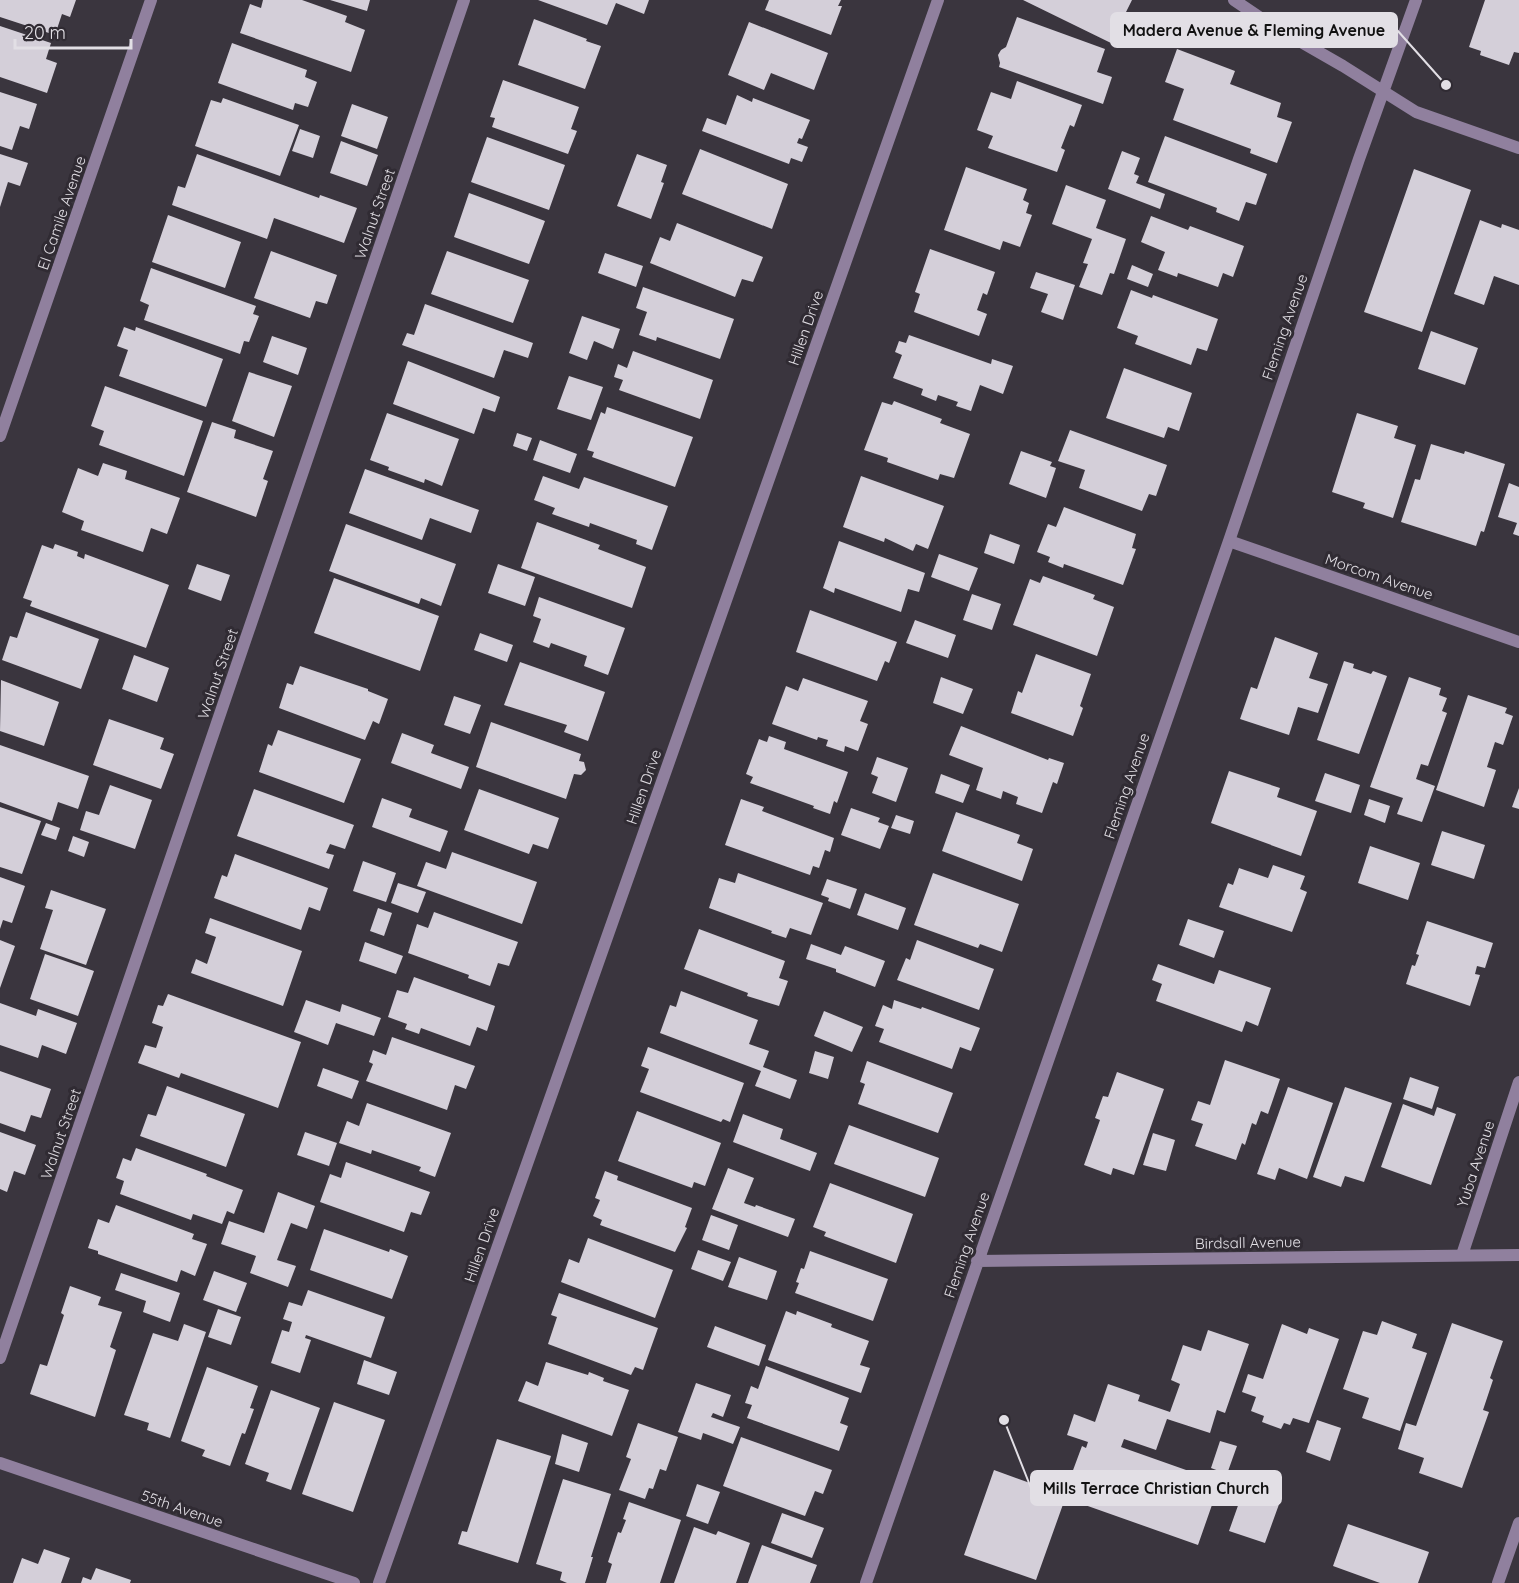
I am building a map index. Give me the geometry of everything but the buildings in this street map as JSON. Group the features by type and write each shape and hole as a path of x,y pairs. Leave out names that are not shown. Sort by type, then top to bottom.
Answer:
{"street":[{"name":"El Camile Avenue","path":"0,436 151,0"},
{"name":"Walnut Street","path":"0,1358 464,0"},
{"name":"Hillen Drive","path":"379,1583 938,0"},
{"path":"1234,0 1416,112 1519,148"},
{"name":"Fleming Avenue","path":"866,1583 1416,0"},
{"name":"Morcom Avenue","path":"1228,541 1519,642"},
{"name":"Yuba Avenue","path":"1462,1256 1519,1082"},
{"name":"Birdsall Avenue","path":"977,1261 1519,1255"},
{"name":"55th Avenue","path":"0,1463 354,1583"},
{"path":"1498,1583 1519,1523"}],"place":[{"name":"Madera Avenue & Fleming Avenue","path":"1446,85"},
{"name":"Mills Terrace Christian Church","path":"1004,1420"}]}
